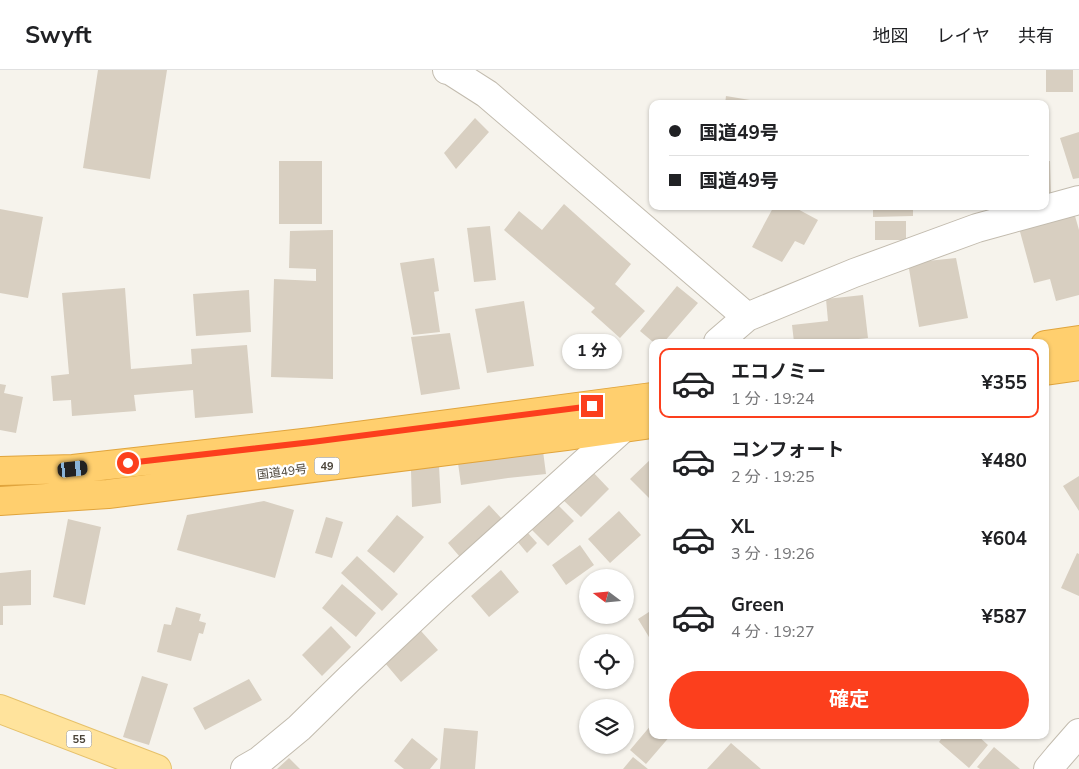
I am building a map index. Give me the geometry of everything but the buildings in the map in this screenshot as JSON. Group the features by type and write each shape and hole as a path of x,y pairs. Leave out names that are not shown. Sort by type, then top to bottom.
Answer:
{"highway":[{"path":"1049,344 1079,340"},
{"path":"1049,370 1079,366"},
{"name":"国道49号","path":"0,471 73,469 303,443 649,397"},
{"name":"国道49号","path":"0,501 117,493 649,424"}],"main road":[{"name":"55","path":"0,709 157,769"}],"street":[{"path":"447,70 487,94 746,317"},
{"path":"1049,208 1079,200"},
{"path":"721,339 746,317 854,273 977,228 1043,210"},
{"path":"246,769 259,761 299,728 348,679 438,595 649,405"},
{"path":"1048,769 1079,733"}],"route":[{"path":"128,463 312,442 592,406"}]}
